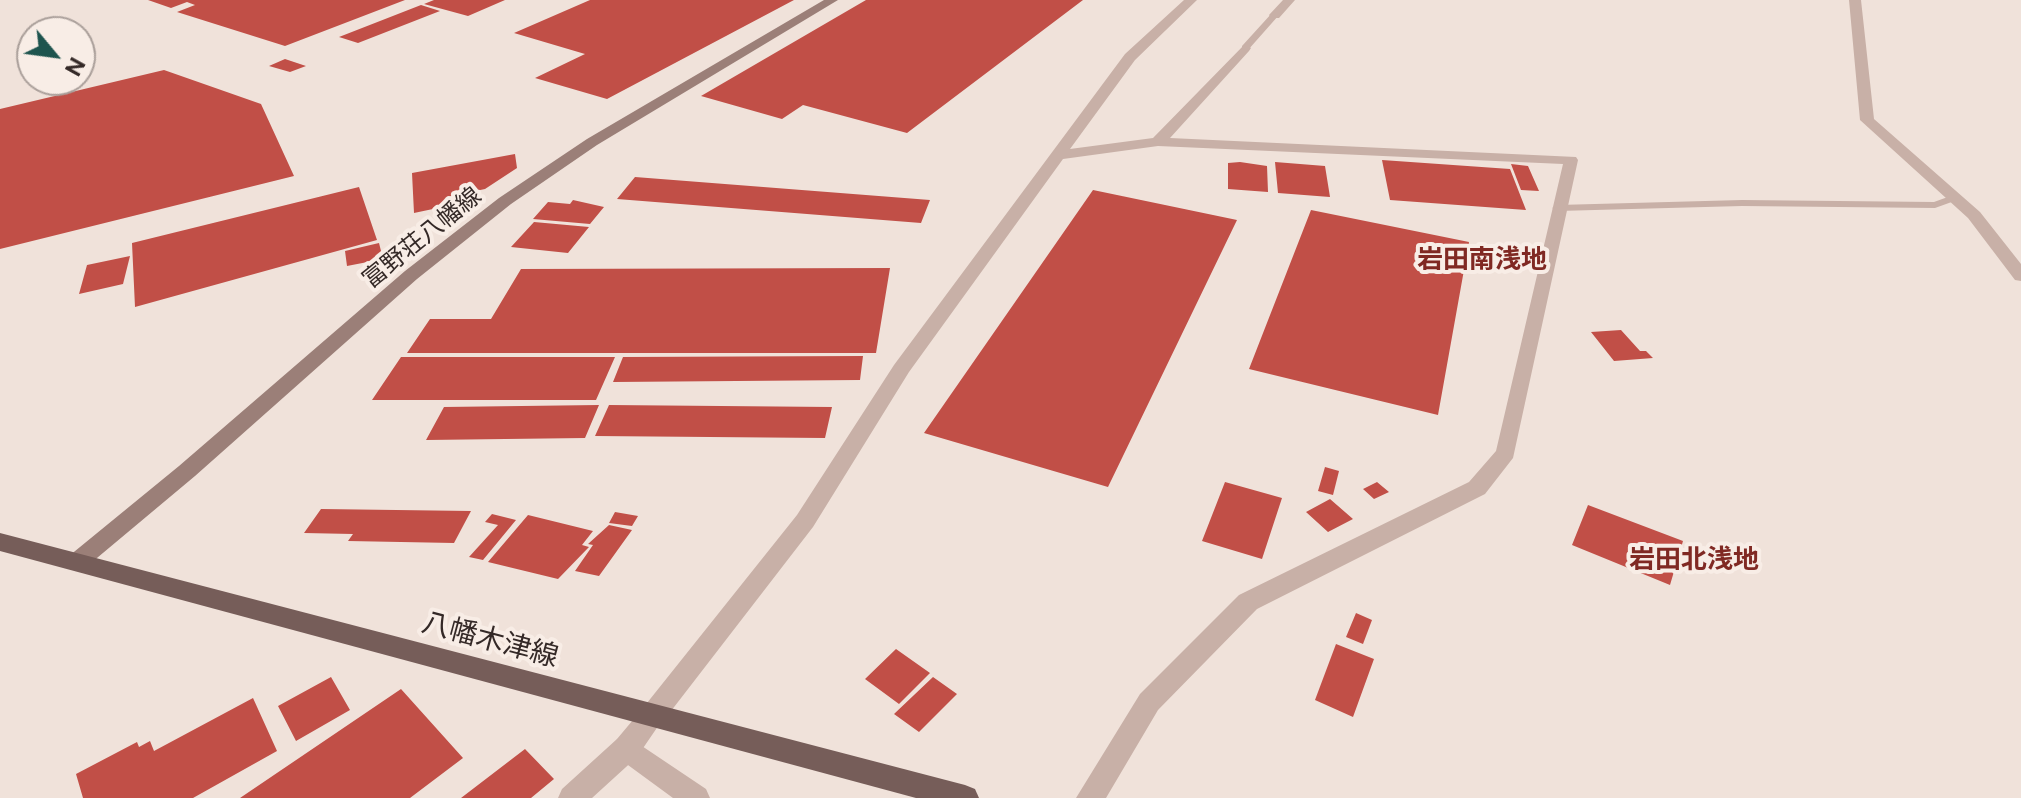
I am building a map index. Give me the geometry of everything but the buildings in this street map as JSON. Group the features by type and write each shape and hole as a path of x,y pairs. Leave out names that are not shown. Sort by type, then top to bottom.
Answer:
{"main road":[{"name":"富野荘八幡線","path":"77,562 187,471 411,275 505,201 592,142 832,0"},
{"name":"八幡木津線","path":"0,542 965,798"}],"street":[{"path":"572,798 627,748 805,521 901,369 1130,57 1191,0"},
{"path":"1275,15 1289,0"},
{"path":"1855,0 1867,120 1956,197 2021,276"},
{"path":"1158,142 1245,48"},
{"path":"1059,155 1158,142 1571,160 1506,453 1477,488 1248,602 1149,702 1090,798"},
{"path":"627,748 696,798"}],"lane":[{"path":"1245,48 1275,15"},
{"path":"1558,208 1742,203 1935,205 1956,197"}],"district":[{"name":"岩田南浅地","path":"1482,260"},
{"name":"岩田北浅地","path":"1694,560"}]}
